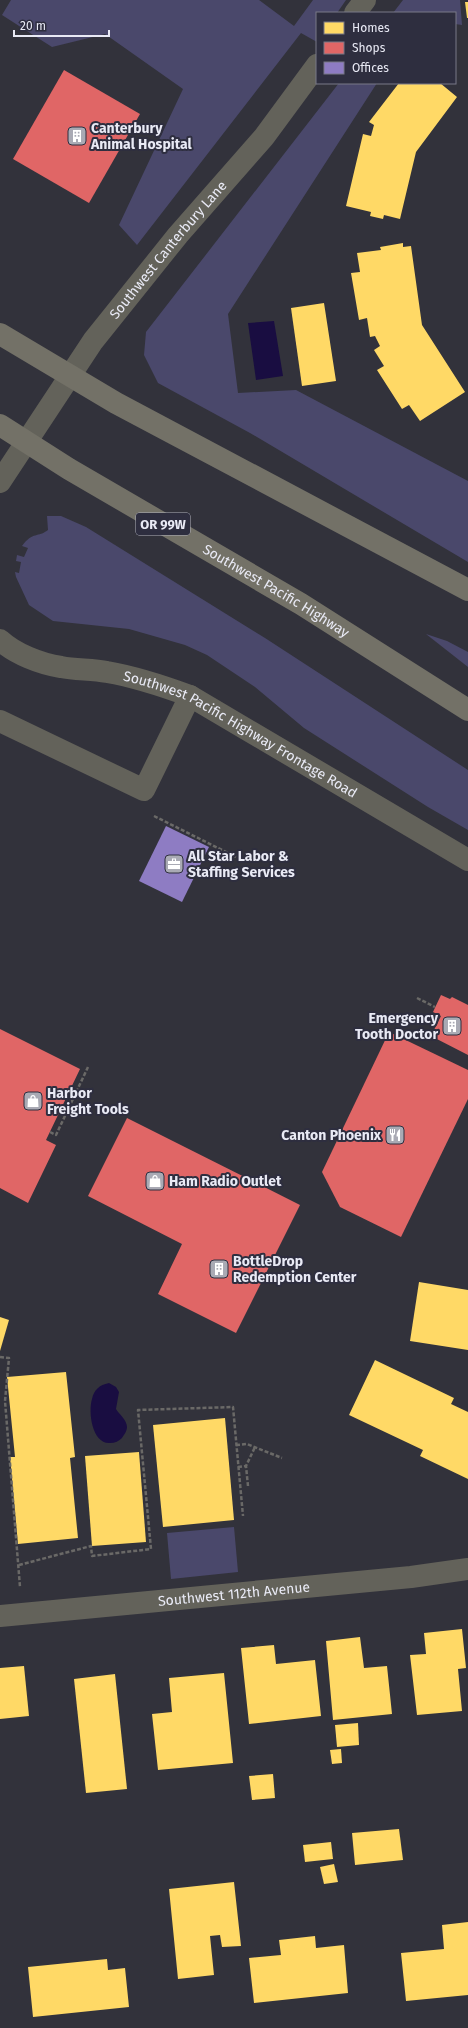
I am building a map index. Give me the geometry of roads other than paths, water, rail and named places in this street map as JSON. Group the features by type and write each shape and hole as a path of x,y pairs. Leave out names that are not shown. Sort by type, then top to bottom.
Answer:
{"highway":[{"path":"0,334 116,403 468,590"},
{"name":"Southwest Pacific Highway","path":"0,425 69,469 301,604 468,710"}],"street":[{"path":"356,12 365,0"},
{"name":"Southwest Canterbury Lane","path":"27,441 93,341 150,270 264,137 316,66"},
{"path":"0,482 27,441"},
{"name":"Southwest Pacific Highway Frontage Road","path":"0,640 15,651 60,667 106,672 158,684 190,696 468,860"},
{"path":"0,721 144,790 190,696"},
{"name":"Southwest 112th Avenue","path":"0,1616 404,1577 468,1569"}],"place":[{"name":"Canterbury Animal Hospital","path":"77,136"},
{"name":"All Star Labor & Staffing Services","path":"174,864"},
{"name":"Emergency Tooth Doctor","path":"452,1026"},
{"name":"Harbor Freight Tools","path":"33,1101"},
{"name":"Canton Phoenix","path":"395,1135"},
{"name":"Ham Radio Outlet","path":"155,1181"},
{"name":"BottleDrop Redemption Center","path":"219,1269"}]}
